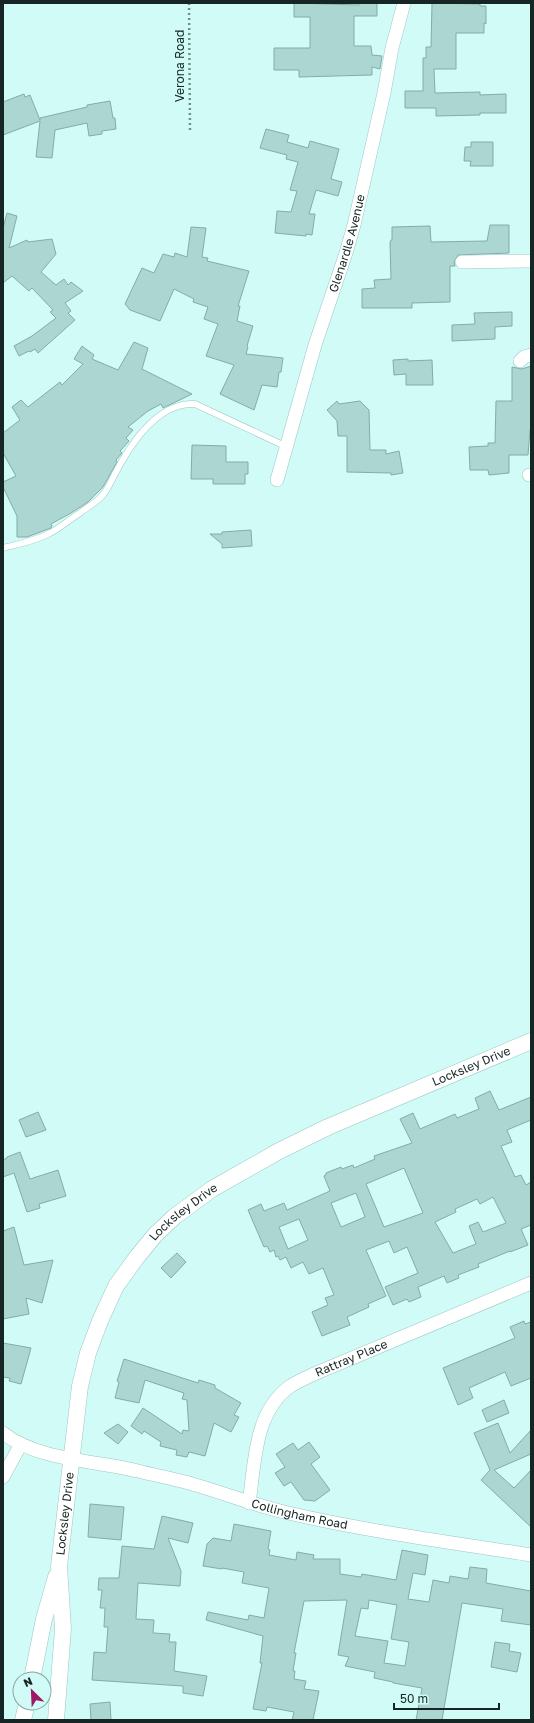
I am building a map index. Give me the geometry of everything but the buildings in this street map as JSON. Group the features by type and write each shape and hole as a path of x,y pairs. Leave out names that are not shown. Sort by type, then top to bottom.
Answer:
{"street":[{"name":"Glenardle Avenue","path":"277,480 285,446 352,232 384,93 392,48 404,3"},
{"path":"462,262 531,261"},
{"name":"Locksley Drive","path":"56,1720 63,1629 60,1566 80,1386 88,1353 100,1320 116,1286 154,1235 174,1217 212,1189 279,1151 334,1124 531,1041"},
{"name":"Rattray Place","path":"249,1503 258,1442 266,1412 275,1400 289,1387 314,1374 531,1283"},
{"name":"Collingham Road","path":"3,1433 21,1444 72,1459 128,1469 171,1479 249,1503 285,1512 392,1533 531,1555"},
{"path":"3,1477 21,1444"},
{"name":"Locksley Drive","path":"34,1671 44,1619 60,1566"}],"lane":[{"path":"3,548 37,539 51,533 98,500 108,489 116,470 135,439 149,423 174,408 195,404 285,446"}],"path":[{"name":"Verona Road","path":"189,3 190,130"}]}
